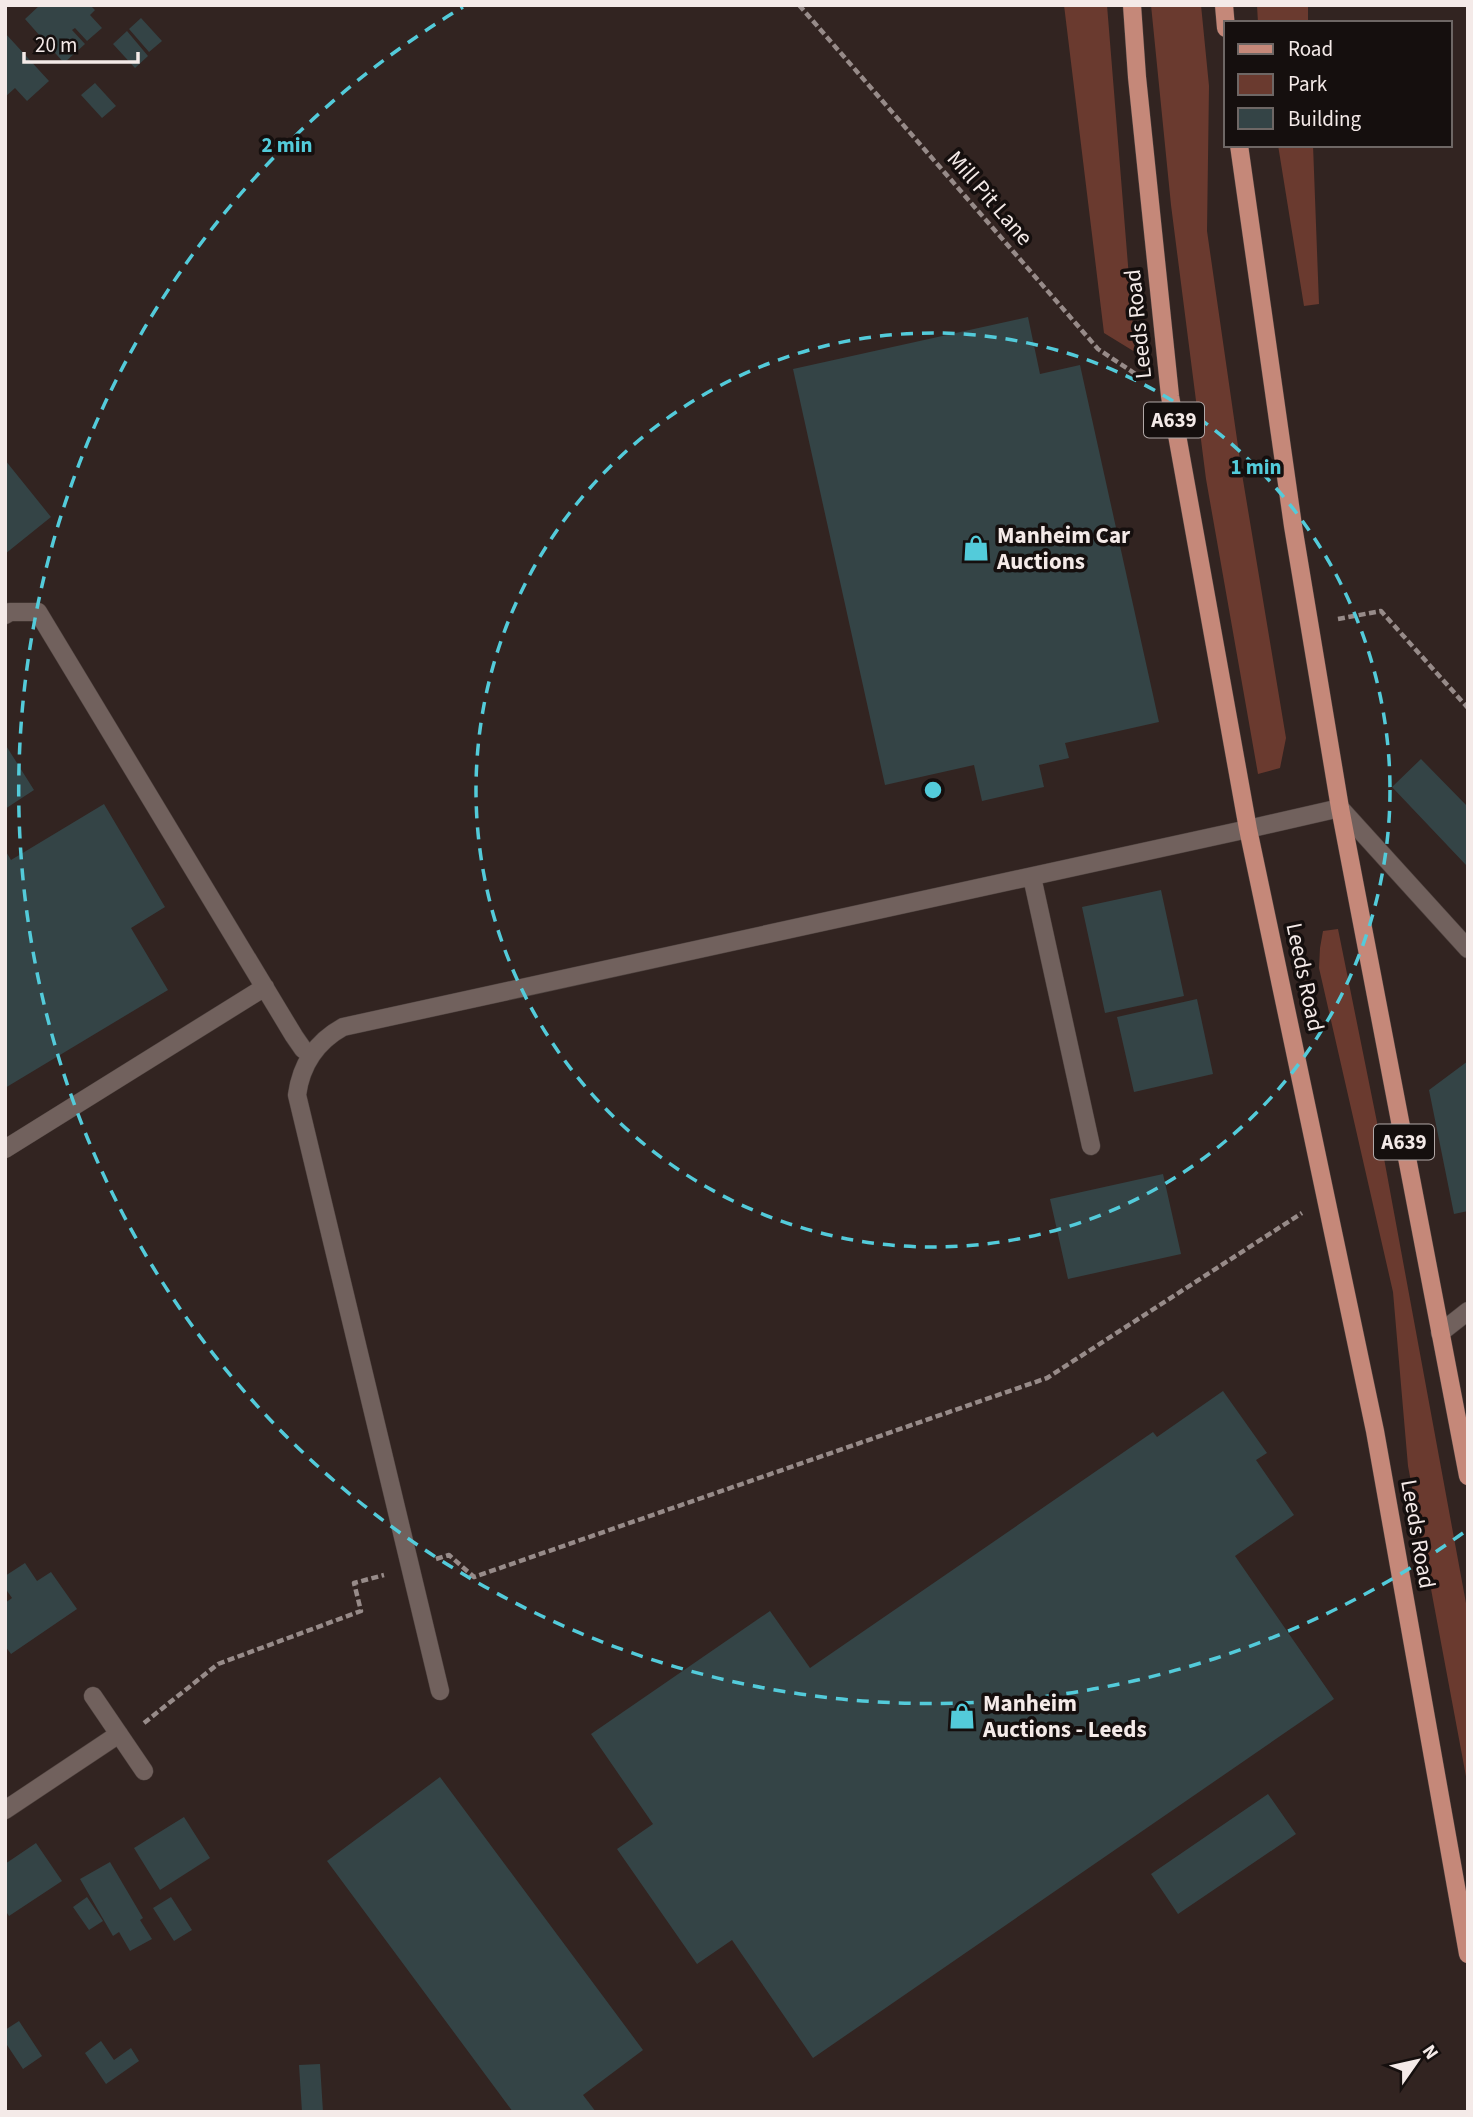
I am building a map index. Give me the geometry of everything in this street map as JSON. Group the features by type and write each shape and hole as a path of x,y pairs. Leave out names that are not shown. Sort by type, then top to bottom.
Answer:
{"main road":[{"name":"Leeds Road","path":"1132,5 1170,396 1248,829 1375,1431 1468,1954"},
{"name":"A639","path":"1239,147 1293,526 1340,808 1440,1333 1462,1419 1468,1476"}],"street":[{"path":"5,615 10,612 38,611 294,1036 311,1055"},
{"path":"440,1691 297,1095 299,1080 311,1055 331,1034 343,1027 1340,808 1468,949"},
{"path":"1032,877 1091,1146"},
{"path":"5,1149 265,987"},
{"path":"1440,1333 1468,1311"},
{"path":"93,1696 144,1771"},
{"path":"5,1810 121,1737"}],"path":[{"name":"Mill Pit Lane","path":"799,5 1098,349 1170,396"},
{"path":"1310,625 1381,611 1468,708"},
{"path":"121,1737 218,1664 361,1611 354,1583 449,1555 474,1577 1048,1378 1326,1198"}],"green space":[{"path":"1064,5 1107,5 1135,352 1104,333"},
{"path":"1151,5 1201,5 1209,86 1207,231 1242,474 1286,738 1280,768 1258,774 1206,479 1171,205"},
{"path":"1257,5 1308,5 1308,21 1258,21"},
{"path":"1278,147 1313,147 1319,304 1304,306"},
{"path":"1338,929 1381,1142 1468,1614 1468,1787 1408,1466 1393,1292 1319,968 1323,931"}],"building":[{"path":"40,5 90,5 95,10 90,15 102,28 87,41 75,28 72,30 85,44 64,63 25,19"},
{"path":"141,18 162,41 149,52 129,29"},
{"path":"127,31 148,56 135,68 113,44"},
{"path":"5,33 49,81 27,101 15,88 5,97"},
{"path":"95,83 116,106 102,118 81,95"},
{"name":"Manheim Car Auctions","path":"1028,317 1040,374 1080,365 1159,722 1065,743 1069,758 1039,765 1044,787 982,801 974,765 885,785 793,369"},
{"path":"5,460 51,517 5,554"},
{"path":"5,744 34,790 5,809"},
{"path":"1421,759 1468,807 1466,865 1392,787"},
{"path":"104,804 165,907 131,928 168,990 5,1088 5,850 11,860"},
{"path":"1161,890 1184,996 1105,1013 1082,907"},
{"path":"1197,999 1213,1074 1134,1092 1117,1017"},
{"path":"1468,1061 1468,1211 1454,1214 1429,1090"},
{"path":"1163,1174 1181,1254 1068,1279 1050,1199"},
{"name":"Manheim Auctions - Leeds","path":"1223,1391 1267,1453 1256,1460 1294,1515 1235,1556 1334,1699 813,2058 732,1940 697,1964 617,1849 653,1824 591,1734 770,1611 810,1668 1153,1432 1157,1437"},
{"path":"25,1563 37,1581 51,1572 77,1609 11,1654 5,1646 5,1603 12,1598 5,1588 5,1576"},
{"path":"440,1777 643,2050 583,2095 596,2112 513,2112 327,1861"},
{"path":"1268,1794 1296,1834 1178,1914 1151,1874"},
{"path":"184,1817 210,1858 160,1890 134,1848"},
{"path":"36,1843 62,1881 9,1916 5,1910 5,1864"},
{"path":"110,1862 143,1918 140,1920 152,1939 130,1951 119,1932 113,1936 80,1879"},
{"path":"87,1897 103,1921 89,1930 73,1907"},
{"path":"171,1897 192,1930 174,1941 153,1908"},
{"path":"19,2021 42,2056 23,2069 5,2042 5,2030"},
{"path":"101,2041 114,2060 131,2048 139,2061 106,2084 85,2053"},
{"path":"320,2064 323,2112 302,2112 299,2065"}],"place":[{"name":"Manheim Car Auctions","path":"976,548"},
{"name":"Manheim Auctions - Leeds","path":"962,1716"}]}
